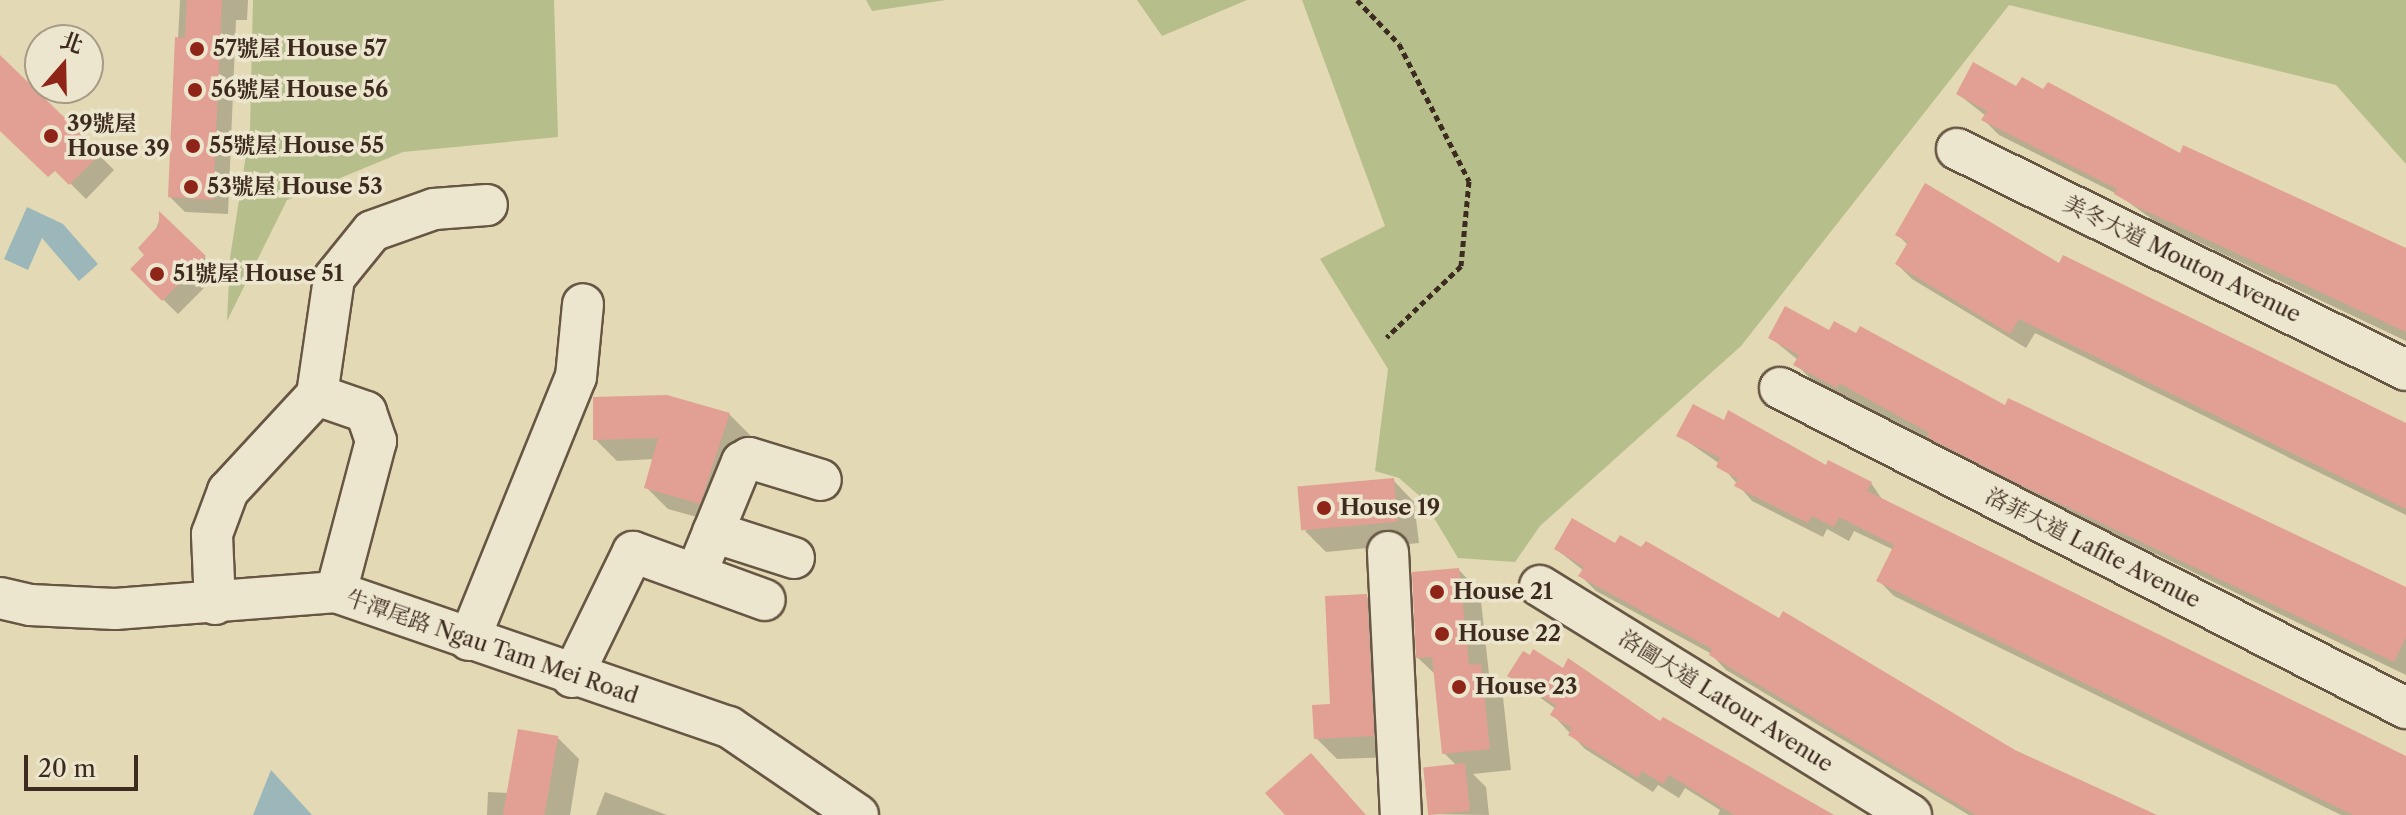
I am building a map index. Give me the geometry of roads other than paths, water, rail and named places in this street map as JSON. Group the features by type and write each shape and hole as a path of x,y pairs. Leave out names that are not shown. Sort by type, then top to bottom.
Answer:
{"street":[{"name":"美冬大道 Mouton Avenue","path":"1957,149 2406,370"},
{"path":"215,604 212,534 228,491 317,395 334,278 372,231 434,209 487,205"},
{"path":"469,640 576,377 583,304"},
{"name":"洛菲大道 Lafite Avenue","path":"1780,388 2406,708"},
{"path":"317,395 366,412 376,441 336,592"},
{"path":"696,574 740,467 749,458 821,480"},
{"path":"713,532 794,558"},
{"path":"1388,552 1401,815"},
{"path":"572,677 628,556 641,554 765,600"},
{"name":"洛圖大道 Latour Avenue","path":"1540,586 1911,815"},
{"name":"牛潭尾路 Ngau Tam Mei Road","path":"0,598 30,605 115,609 215,604 336,592 572,677 729,727 858,815"}],"water":[{"path":"27,207 63,224 98,264 79,281 42,238 28,270 4,259"},
{"path":"271,770 312,815 253,815"}],"place":[{"name":"57號屋 House 57","path":"197,49"},
{"name":"56號屋 House 56","path":"195,90"},
{"name":"39號屋 House 39","path":"51,136"},
{"name":"55號屋 House 55","path":"193,146"},
{"name":"53號屋 House 53","path":"191,187"},
{"name":"51號屋 House 51","path":"157,274"},
{"name":"House 19","path":"1324,508"},
{"name":"House 21","path":"1437,592"},
{"name":"House 22","path":"1442,634"},
{"name":"House 23","path":"1459,687"}]}
